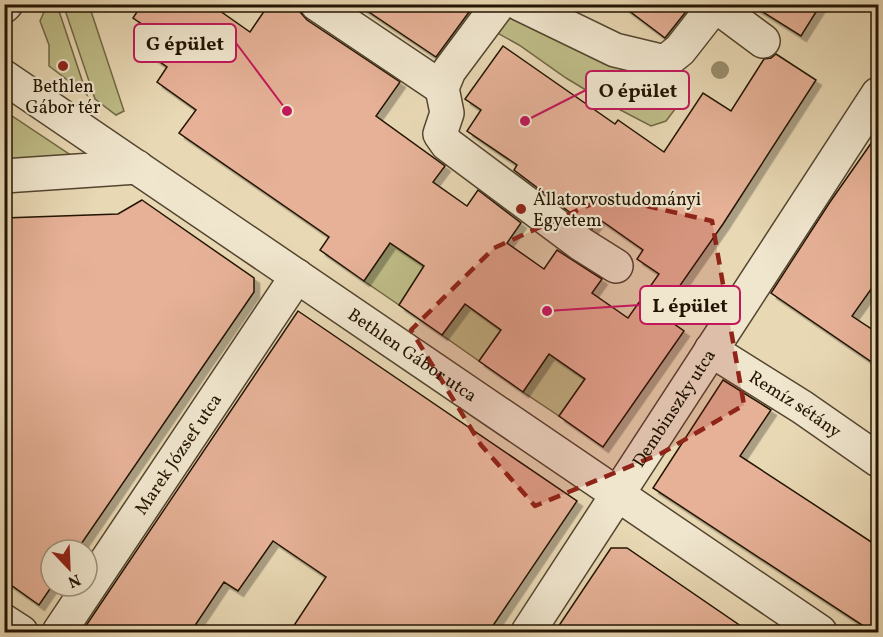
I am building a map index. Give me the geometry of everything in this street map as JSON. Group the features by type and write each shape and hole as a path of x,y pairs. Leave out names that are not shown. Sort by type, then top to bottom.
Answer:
{"street":[{"path":"317,4 442,88"},
{"path":"499,4 449,71 442,88 447,113 440,134 447,144 581,244 616,266"},
{"path":"520,4 615,50 665,62 680,50 716,5 763,40"},
{"name":"Bethlen Gábor utca","path":"4,77 820,633"},
{"name":"Dembinszky utca","path":"528,633 879,94"},
{"path":"4,176 137,167"},
{"name":"Marek József utca","path":"59,633 297,276"},
{"name":"Remíz sétány","path":"711,350 802,406 879,460"},
{"path":"4,621 21,633"}],"highlighted area":[{"path":"607,197 712,221 744,405 662,453 535,506 481,445 411,330 494,248"}],"shaded area":[{"path":"47,5 57,5 87,95 49,66 49,45 40,21"},
{"path":"89,5 124,111 116,115 95,99 64,7"},
{"path":"499,5 665,62 689,81 682,100 666,121 651,126 609,104 566,78 519,45 483,25"},
{"path":"4,112 6,112 72,156 5,160"},
{"path":"390,243 424,266 399,305 364,281"},
{"path":"465,304 501,330 479,361 442,335"},
{"path":"549,354 585,379 559,416 523,392"}],"building":[{"path":"142,4 210,4 250,32 269,4 289,4 307,20 400,82 376,116 445,166 433,182 467,206 478,190 521,223 507,243 544,269 557,250 602,279 592,293 628,318 659,274 637,259 643,250 599,219 592,229 514,170 517,165 467,131 481,110 465,99 503,46 615,124 618,120 664,152 703,93 731,111 764,59 776,54 816,80 723,224 660,314 684,331 603,447 559,416 585,379 549,354 523,392 479,361 501,330 465,304 442,335 399,305 424,266 390,243 364,281 320,250 329,237 179,133 196,110 157,82 167,67 140,48 152,31 133,18"},
{"path":"357,4 475,4 436,57"},
{"path":"620,4 692,4 665,38"},
{"path":"750,4 821,4 801,36"},
{"path":"879,132 879,278 852,316 879,334 879,367 771,293"},
{"path":"142,200 254,278 254,292 85,538 39,538 39,598 44,598 39,605 4,580 4,218 118,214"},
{"path":"298,311 577,501 488,633 289,633 326,577 273,541 238,591 224,582 190,633 81,633"},
{"path":"723,380 771,410 740,456 879,547 879,613 868,629 653,488"},
{"path":"611,548 627,548 751,633 554,633"}],"place":[{"name":"Bethlen Gábor tér","path":"63,66"},
{"name":"G épület","path":"287,111"},
{"name":"O épület","path":"525,121"},
{"name":"Állatorvostudományi Egyetem","path":"521,209"},
{"name":"L épület","path":"547,311"}]}
